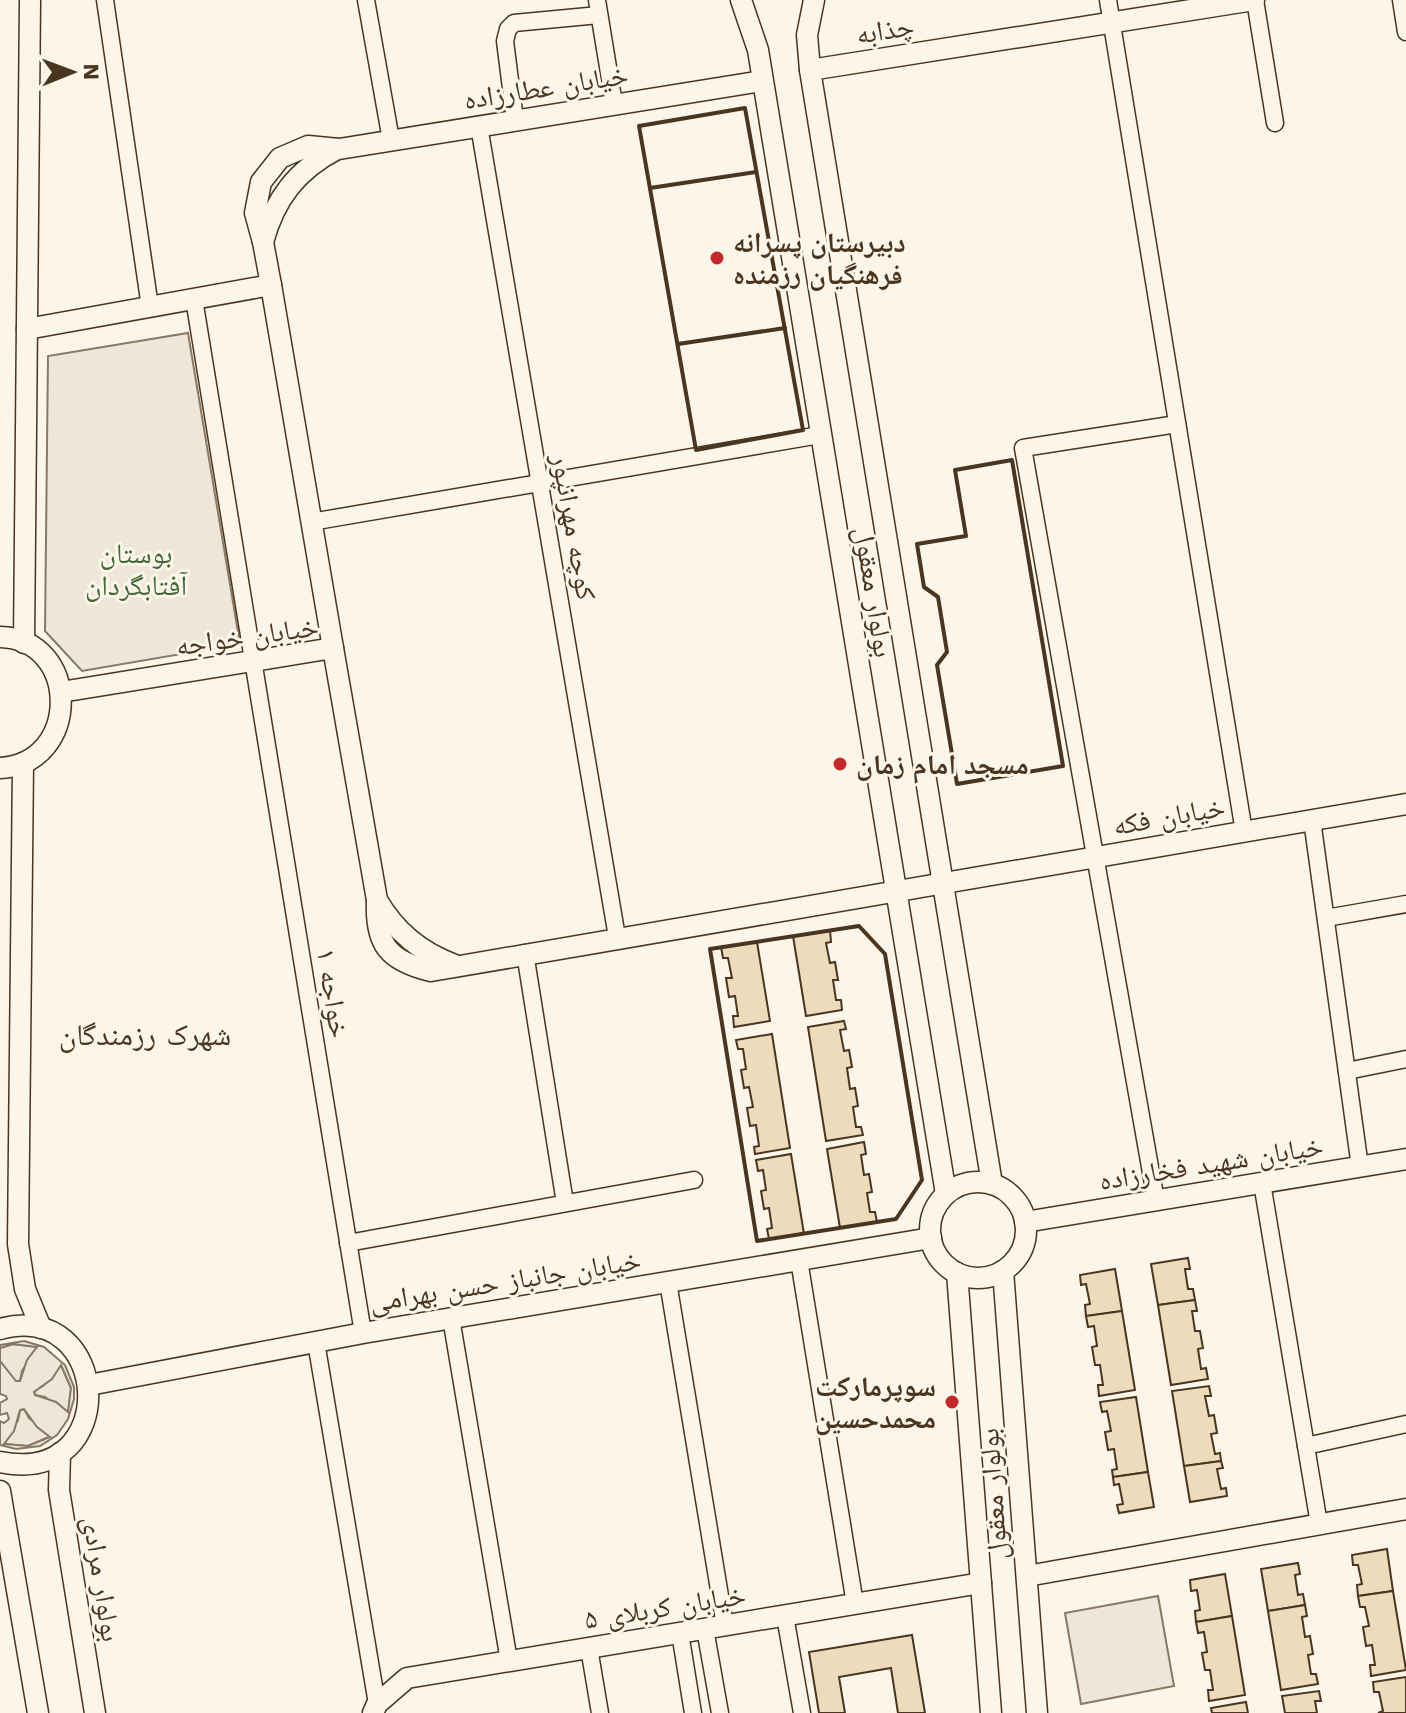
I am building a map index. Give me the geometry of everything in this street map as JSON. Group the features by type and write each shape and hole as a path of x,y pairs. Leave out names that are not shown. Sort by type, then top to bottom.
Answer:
{"street":[{"path":"24,643 30,0"},
{"path":"105,0 150,307"},
{"path":"366,0 391,140"},
{"name":"بولوار معقول","path":"814,0 807,35 810,70 992,1184"},
{"path":"1108,0 1244,832"},
{"path":"1255,0 1275,123"},
{"name":"چذابه","path":"810,70 1255,0"},
{"path":"1401,0 1406,32"},
{"name":"بولوار معقول","path":"743,1 758,50 946,1194"},
{"path":"515,120 505,41 508,29 514,23 598,7 614,104"},
{"name":"خیابان عطارزاده","path":"333,648 271,285 255,213 261,182 270,170 280,158 308,146 339,149 762,81"},
{"name":"کوچه مهرانپور","path":"479,126 617,937"},
{"path":"27,329 271,285"},
{"name":"خواجه ۱","path":"194,299 363,1333"},
{"path":"1156,1201 1023,448 1177,424"},
{"path":"311,522 820,435"},
{"path":"0,637 24,643 49,663 57,677 62,710 58,726 38,754 23,763 0,768"},
{"name":"خیابان خواجه","path":"61,692 333,648 377,900 376,925 386,948 406,965 431,971 896,890"},
{"path":"23,763 18,1244 25,1289 41,1328"},
{"name":"خیابان فکه","path":"896,890 1406,804"},
{"path":"1312,820 1360,1167"},
{"path":"1326,918 1406,904"},
{"path":"525,953 565,1203"},
{"path":"1347,1071 1406,1059"},
{"name":"خیابان شهید فخارزاده","path":"1025,1222 1406,1159"},
{"path":"348,1243 694,1180"},
{"path":"968,1183 992,1184 1008,1192 1019,1206 1025,1222 1021,1250 1003,1271 981,1278 957,1273 945,1265 936,1253 931,1238 933,1214 946,1194 968,1183"},
{"path":"1262,1183 1319,1524"},
{"name":"خیابان جانباز حسن بهرامی","path":"89,1385 363,1333 931,1238"},
{"path":"799,1260 855,1604"},
{"name":"بولوار معقول","path":"1003,1271 1037,1713"},
{"name":"بولوار معقول","path":"957,1273 991,1713"},
{"path":"668,1282 715,1627 720,1713"},
{"path":"451,1318 509,1661"},
{"path":"0,1329 41,1328 68,1344 85,1370 89,1385 87,1416 81,1430 60,1453 31,1465 0,1462"},
{"path":"316,1342 375,1709"},
{"path":"1306,1446 1406,1424"},
{"name":"بولوار مرادی","path":"60,1453 59,1490 95,1713"},
{"path":"0,1491 38,1713"},
{"path":"1027,1576 1406,1509"},
{"name":"خیابان کربلای ۵","path":"375,1709 407,1678 981,1583"},
{"path":"785,1616 802,1713"},
{"path":"680,1633 693,1713"},
{"path":"589,1648 600,1713"}],"green space":[{"name":"بوستان آفتابگردان","path":"188,333 240,644 82,671 45,631 48,356"},
{"path":"13,1344 38,1347 22,1371 20,1381 16,1382 0,1361 0,1348"},
{"path":"61,1365 71,1388 68,1413 45,1397 35,1395 34,1391 43,1386"},
{"path":"24,1409 29,1418 51,1436 28,1446 3,1444 18,1420 20,1410"},
{"path":"1158,1596 1174,1686 1081,1704 1065,1613"}],"shaded area":[{"path":"24,1341 44,1347 65,1365 74,1387 68,1419 57,1435 40,1446 16,1449 0,1445 0,1421 4,1423 9,1419 7,1413 0,1415 0,1403 7,1399 0,1394 0,1361 16,1381 20,1381 27,1360 37,1347 13,1344 0,1348 0,1345","holes":["61,1365 71,1388 68,1412 56,1402 34,1392 52,1379","24,1409 37,1427 50,1437 28,1446 4,1444 14,1431 20,1410"]}],"building":[{"path":"830,930 831,942 826,943 830,963 835,962 838,980 833,980 836,1000 841,1000 842,1010 806,1016 793,936"},
{"path":"757,942 770,1021 734,1027 733,1016 738,1016 735,996 729,997 726,978 732,978 728,958 723,958 721,947"},
{"path":"844,1021 846,1029 840,1030 844,1051 849,1050 852,1067 847,1068 850,1089 855,1088 858,1106 853,1107 856,1127 861,1127 863,1135 826,1141 808,1027"},
{"path":"772,1034 790,1148 755,1154 754,1147 759,1146 756,1125 750,1126 747,1108 753,1107 749,1087 744,1088 741,1070 746,1069 743,1049 738,1049 736,1040"},
{"path":"864,1142 866,1154 861,1155 864,1175 869,1174 872,1192 867,1193 870,1212 875,1212 877,1222 840,1228 827,1149"},
{"path":"791,1154 804,1234 769,1239 767,1229 772,1228 769,1208 764,1209 761,1191 766,1190 763,1170 758,1171 756,1160"},
{"path":"1188,1258 1190,1269 1185,1269 1188,1289 1193,1289 1195,1300 1158,1305 1151,1264"},
{"path":"1115,1269 1122,1311 1086,1316 1085,1305 1090,1304 1086,1284 1081,1285 1080,1275"},
{"path":"1195,1300 1197,1311 1192,1311 1195,1331 1200,1331 1203,1348 1198,1349 1201,1369 1206,1368 1208,1379 1171,1385 1158,1305"},
{"path":"1122,1311 1135,1390 1099,1396 1098,1385 1103,1385 1100,1365 1095,1365 1092,1347 1097,1346 1094,1326 1088,1327 1086,1316"},
{"path":"1209,1386 1211,1396 1205,1396 1209,1416 1214,1415 1217,1433 1211,1434 1215,1454 1220,1453 1221,1461 1184,1466 1172,1391"},
{"path":"1136,1397 1148,1472 1113,1477 1112,1470 1117,1469 1114,1449 1108,1450 1105,1432 1111,1431 1107,1411 1102,1412 1100,1402"},
{"path":"1221,1461 1223,1468 1217,1469 1221,1489 1226,1488 1227,1496 1190,1502 1184,1466"},
{"path":"1148,1472 1154,1507 1119,1513 1117,1505 1123,1504 1119,1484 1114,1485 1113,1477"},
{"path":"1387,1549 1393,1591 1358,1596 1357,1585 1362,1584 1358,1565 1353,1565 1352,1555"},
{"path":"1298,1563 1300,1574 1295,1575 1298,1595 1303,1594 1305,1605 1268,1611 1261,1569"},
{"path":"1225,1574 1232,1616 1196,1622 1195,1611 1200,1610 1197,1590 1191,1591 1190,1580"},
{"path":"1393,1591 1406,1670 1371,1676 1370,1665 1375,1665 1372,1645 1366,1646 1363,1627 1369,1626 1365,1607 1360,1607 1358,1596"},
{"path":"1305,1605 1307,1616 1302,1617 1305,1637 1310,1636 1313,1654 1308,1655 1311,1674 1316,1674 1318,1684 1281,1690 1268,1611"},
{"path":"1232,1616 1245,1695 1209,1701 1208,1690 1213,1690 1210,1670 1205,1670 1202,1653 1207,1652 1204,1632 1198,1633 1196,1622"},
{"path":"912,1635 925,1713 898,1713 891,1668 839,1677 845,1713 819,1713 809,1652"},
{"path":"1406,1677 1406,1713 1378,1713 1383,1711 1379,1692 1374,1692 1373,1682"},
{"path":"1319,1691 1321,1701 1315,1701 1317,1713 1285,1713 1282,1696"},
{"path":"1246,1702 1248,1713 1212,1713 1211,1708"}],"wall":[{"path":"745,108 803,430 696,450 639,126 745,108"},
{"path":"650,188 756,172"},
{"path":"678,344 785,328"},
{"path":"1012,460 1063,766 957,784 937,665 947,652 938,597 924,587 917,544 966,536 955,470 1012,460"},
{"path":"859,926 885,954 922,1180 896,1219 757,1241 710,949 859,926"}],"place":[{"name":"دبیرستان پسرانه فرهنگیان رزمنده","path":"717,258"},
{"name":"مسجد امام زمان","path":"840,764"},
{"name":"سوپرمارکت محمدحسین","path":"952,1402"}],"district":[{"name":"شهرک رزمندگان","path":"145,1034"}]}
